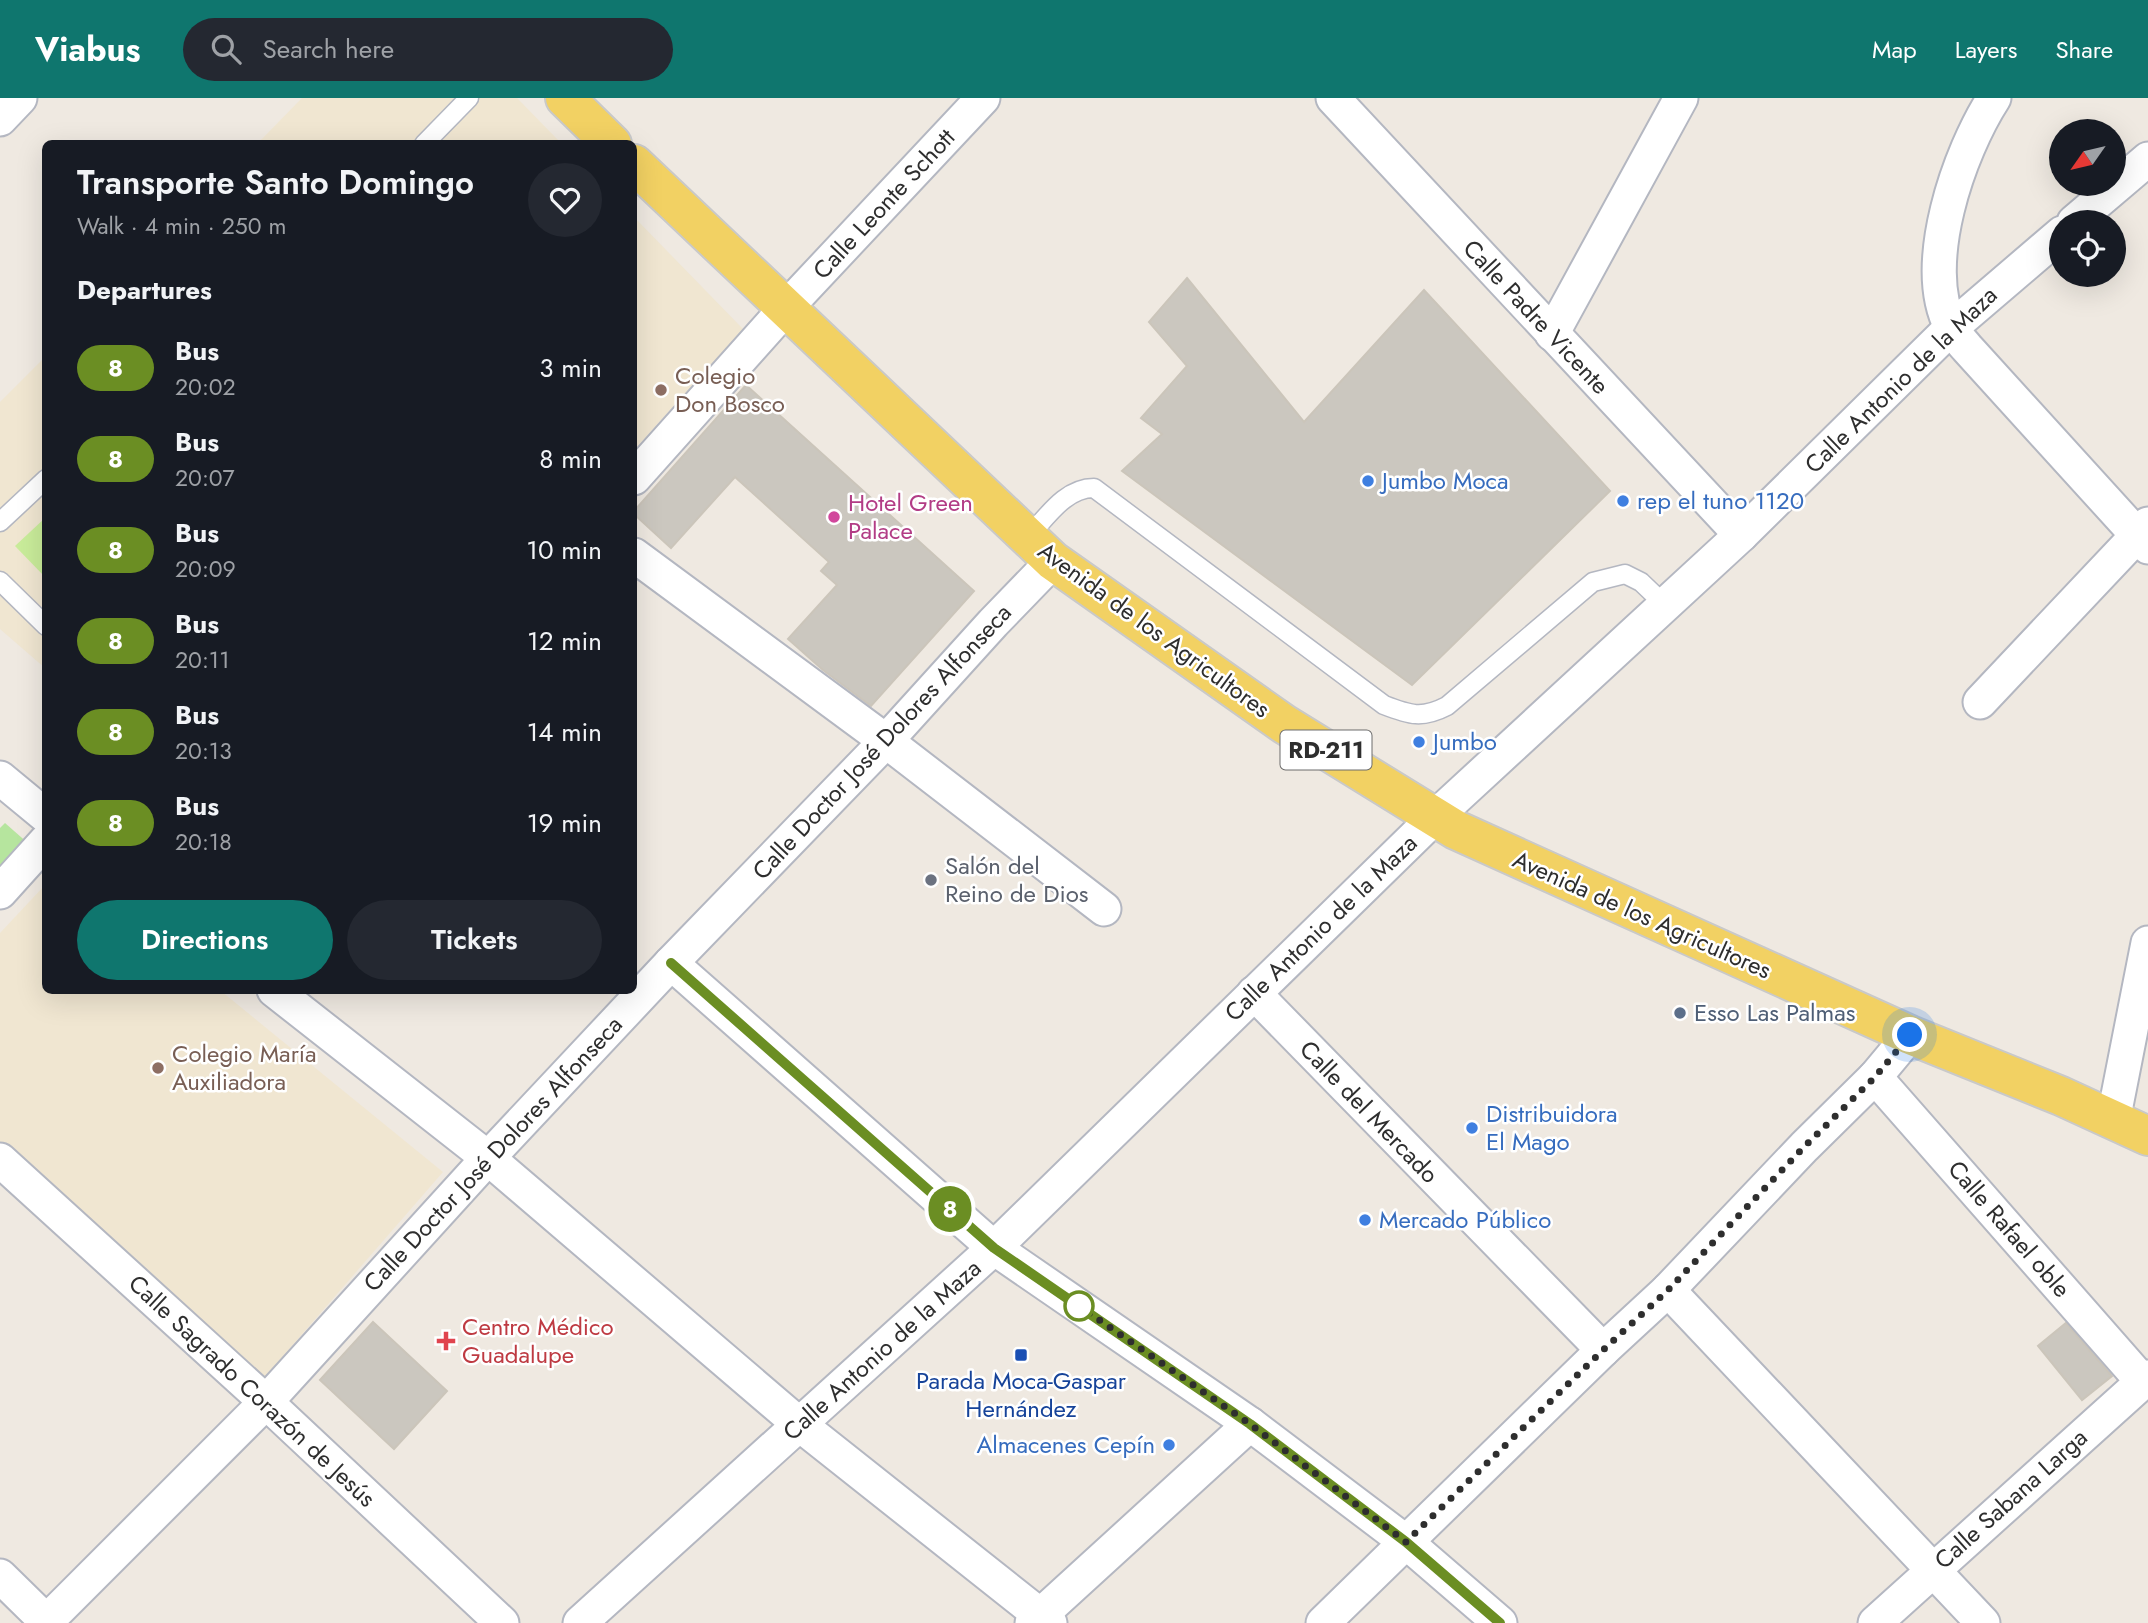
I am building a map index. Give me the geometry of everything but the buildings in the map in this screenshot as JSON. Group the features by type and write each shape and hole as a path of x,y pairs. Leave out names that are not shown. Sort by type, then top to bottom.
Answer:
{"main road":[{"path":"565,98 608,140"},
{"name":"Avenida de los Agricultores","path":"637,167 1041,549 1284,724 1434,818 1468,836 1910,1035 2061,1096 2148,1136"}],"street":[{"path":"0,119 20,98"},
{"name":"Calle Leonte Schott","path":"637,475 785,309 983,98"},
{"name":"Calle Padre Vicente","path":"1333,98 1364,112 1552,334 1741,535"},
{"path":"1552,334 1681,98"},
{"path":"1980,702 2144,536 1951,328 1942,303 1941,235 1965,157 1983,115 1994,98"},
{"path":"2088,210 2148,159"},
{"name":"Calle Antonio de la Maza","path":"580,1623 994,1248 1434,818 1741,535 1951,328 2049,244"},
{"name":"Calle Doctor José Dolores Alfonseca","path":"47,1623 265,1402 671,963 886,741 993,623 1041,549"},
{"path":"637,557 886,741 1104,909"},
{"path":"0,778 42,813"},
{"path":"0,892 42,845"},
{"path":"2113,1121 2148,943"},
{"path":"671,963 994,1248 1250,1424 1406,1542 1500,1623"},
{"name":"Calle del Mercado","path":"1254,993 1589,1339 1603,1350"},
{"path":"279,994 488,1158 799,1424 1041,1620 1250,1424"},
{"path":"1323,1623 1668,1290 1804,1147 1875,1077 1910,1035"},
{"name":"Calle Rafael oble","path":"1875,1077 2145,1379"},
{"name":"Calle Sagrado Corazón de Jesús","path":"0,1161 265,1402 502,1623"},
{"path":"1668,1290 1983,1623"},
{"name":"Calle Sabana Larga","path":"1875,1623 2145,1379"},
{"path":"0,1576 47,1623"}],"lane":[{"path":"428,140 468,98"},
{"path":"0,522 42,483"},
{"path":"1041,549 1066,497 1079,488 1094,488 1384,705 1405,713 1428,716 1447,706 1593,582 1625,574 1641,582 1665,605"},
{"path":"0,581 42,622"}],"shaded area":[{"path":"302,98 517,98 558,140 261,140"},
{"name":"Colegio Don Bosco","path":"637,220 743,329 637,447"},
{"path":"42,360 42,665 0,629 0,402"},
{"name":"Colegio María Auxiliadora","path":"42,888 42,994 225,994 443,1172 264,1378 0,1146 0,933"}],"green space":[{"path":"42,521 42,574 15,546"},
{"path":"5,823 30,845 0,877 0,828"}],"bus line":[{"name":"8","path":"671,963 994,1248 1250,1424 1406,1542 1500,1623"}],"place":[{"name":"Colegio Don Bosco","path":"661,390"},
{"name":"Jumbo Moca","path":"1368,481"},
{"name":"rep el tuno 1120","path":"1623,501"},
{"name":"Hotel Green Palace","path":"834,517"},
{"name":"Jumbo","path":"1419,742"},
{"name":"Salón del Reino de Dios","path":"931,880"},
{"name":"Esso Las Palmas","path":"1680,1013"},
{"name":"Colegio María Auxiliadora","path":"158,1068"},
{"name":"Distribuidora El Mago","path":"1472,1128"},
{"name":"Mercado Público","path":"1365,1220"},
{"name":"Centro Médico Guadalupe","path":"446,1341"},
{"name":"Parada Moca-Gaspar Hernández","path":"1021,1355"},
{"name":"Almacenes Cepín","path":"1169,1445"}],"route":[{"path":"1079,1306 1250,1424 1406,1542 1668,1290 1804,1147 1875,1077 1910,1035"}]}
